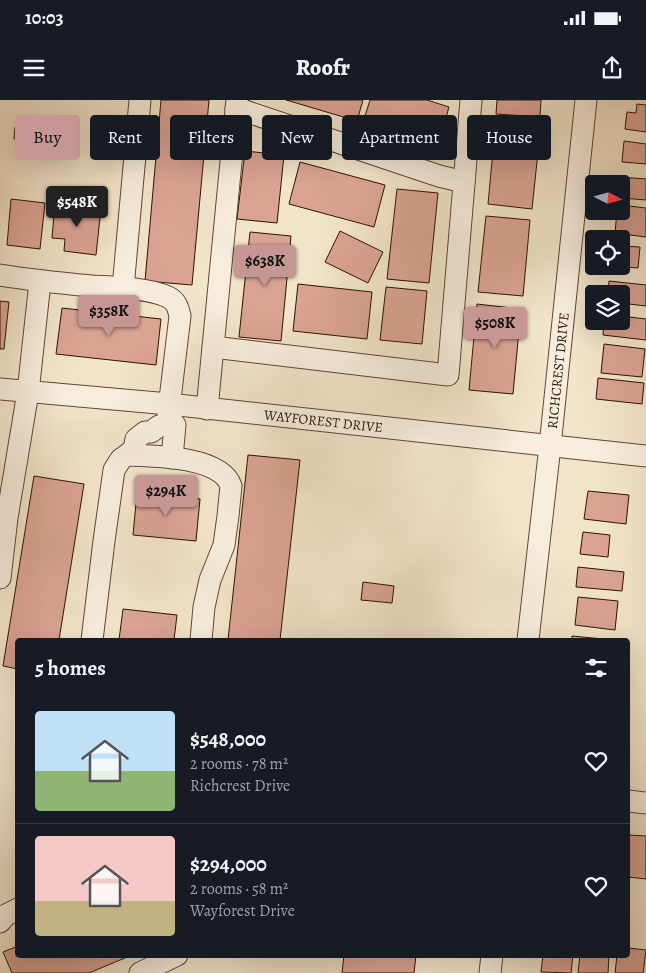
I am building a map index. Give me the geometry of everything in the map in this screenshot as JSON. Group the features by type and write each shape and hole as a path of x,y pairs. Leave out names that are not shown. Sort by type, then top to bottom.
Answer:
{"street":[{"path":"123,288 140,100"},
{"path":"212,347 448,375 471,100"},
{"name":"RICHCREST DRIVE","path":"528,638 586,100"},
{"path":"207,409 237,104 439,176 464,182"},
{"path":"0,276 40,282 123,288 157,293 170,298 178,305 180,316 162,420 136,440 130,452 121,458 114,470 92,638"},
{"path":"0,578 3,518 28,392 40,282"},
{"name":"WAYFOREST DRIVE","path":"0,389 28,392 162,420 207,409 646,456"},
{"path":"162,420 175,425 164,457"},
{"path":"130,452 187,459 223,474 229,480 231,486 224,545 210,580 204,607 201,638"},
{"path":"630,801 646,803"},
{"path":"0,922 6,915 15,910"},
{"path":"140,973 171,958"},
{"path":"490,973 492,958"}],"building":[{"path":"161,100 209,100 208,115 170,115 170,160 203,160 192,285 145,281 156,160 160,160"},
{"path":"286,100 363,100 359,115 342,115 342,117"},
{"path":"370,100 427,100 449,107 447,115 365,115"},
{"path":"497,100 541,100 540,115 496,114"},
{"path":"637,104 646,105 646,132 625,129 627,112 636,113"},
{"path":"624,141 646,144 646,164 622,162"},
{"path":"252,152 262,153 262,160 283,160 277,223 237,219 244,160 252,160"},
{"path":"492,160 537,160 532,209 488,204"},
{"path":"300,162 385,185 374,227 289,204"},
{"path":"630,178 646,179 646,200 630,199"},
{"path":"397,189 438,193 429,283 387,279"},
{"path":"11,199 45,203 40,249 7,245"},
{"path":"55,203 101,208 96,255 64,251 65,239 52,238"},
{"path":"630,206 646,208 646,237 630,235 630,230 615,230 616,220 630,220"},
{"path":"486,216 530,220 523,296 478,292"},
{"path":"340,231 383,252 368,283 325,262"},
{"path":"250,232 291,236 281,341 239,337"},
{"path":"630,246 640,247 638,268 630,267"},
{"path":"609,281 646,285 646,306 630,304 630,285 609,285"},
{"path":"298,284 372,292 367,339 293,331"},
{"path":"386,287 427,291 422,344 380,340"},
{"path":"0,301 9,302 4,349 0,349"},
{"path":"477,304 521,309 513,394 469,390"},
{"path":"62,308 161,319 156,365 56,354"},
{"path":"630,317 646,319 646,340 603,335 603,330 630,330"},
{"path":"604,344 645,349 642,377 601,373"},
{"path":"598,378 644,383 642,404 596,399"},
{"path":"248,455 300,460 280,638 228,638"},
{"path":"34,476 84,484 59,638 15,638 15,668 3,666"},
{"path":"588,491 629,495 626,524 584,519"},
{"path":"137,493 200,499 196,541 133,535"},
{"path":"583,532 610,535 608,557 580,554"},
{"path":"578,567 624,572 622,591 576,587"},
{"path":"363,582 394,586 392,603 361,600"},
{"path":"578,597 618,601 615,630 575,625"},
{"path":"123,609 177,615 174,638 119,638"},
{"path":"572,636 593,638 572,638"},
{"path":"630,835 646,836 646,879 630,877"},
{"path":"15,947 15,958 125,958 89,973 12,973 3,952"},
{"path":"630,948 646,950 643,973 615,973 617,958 630,958"},
{"path":"344,958 416,958 414,973 342,973"},
{"path":"543,958 573,958 571,973 541,972"},
{"path":"580,958 609,958 608,973 578,973"}]}
